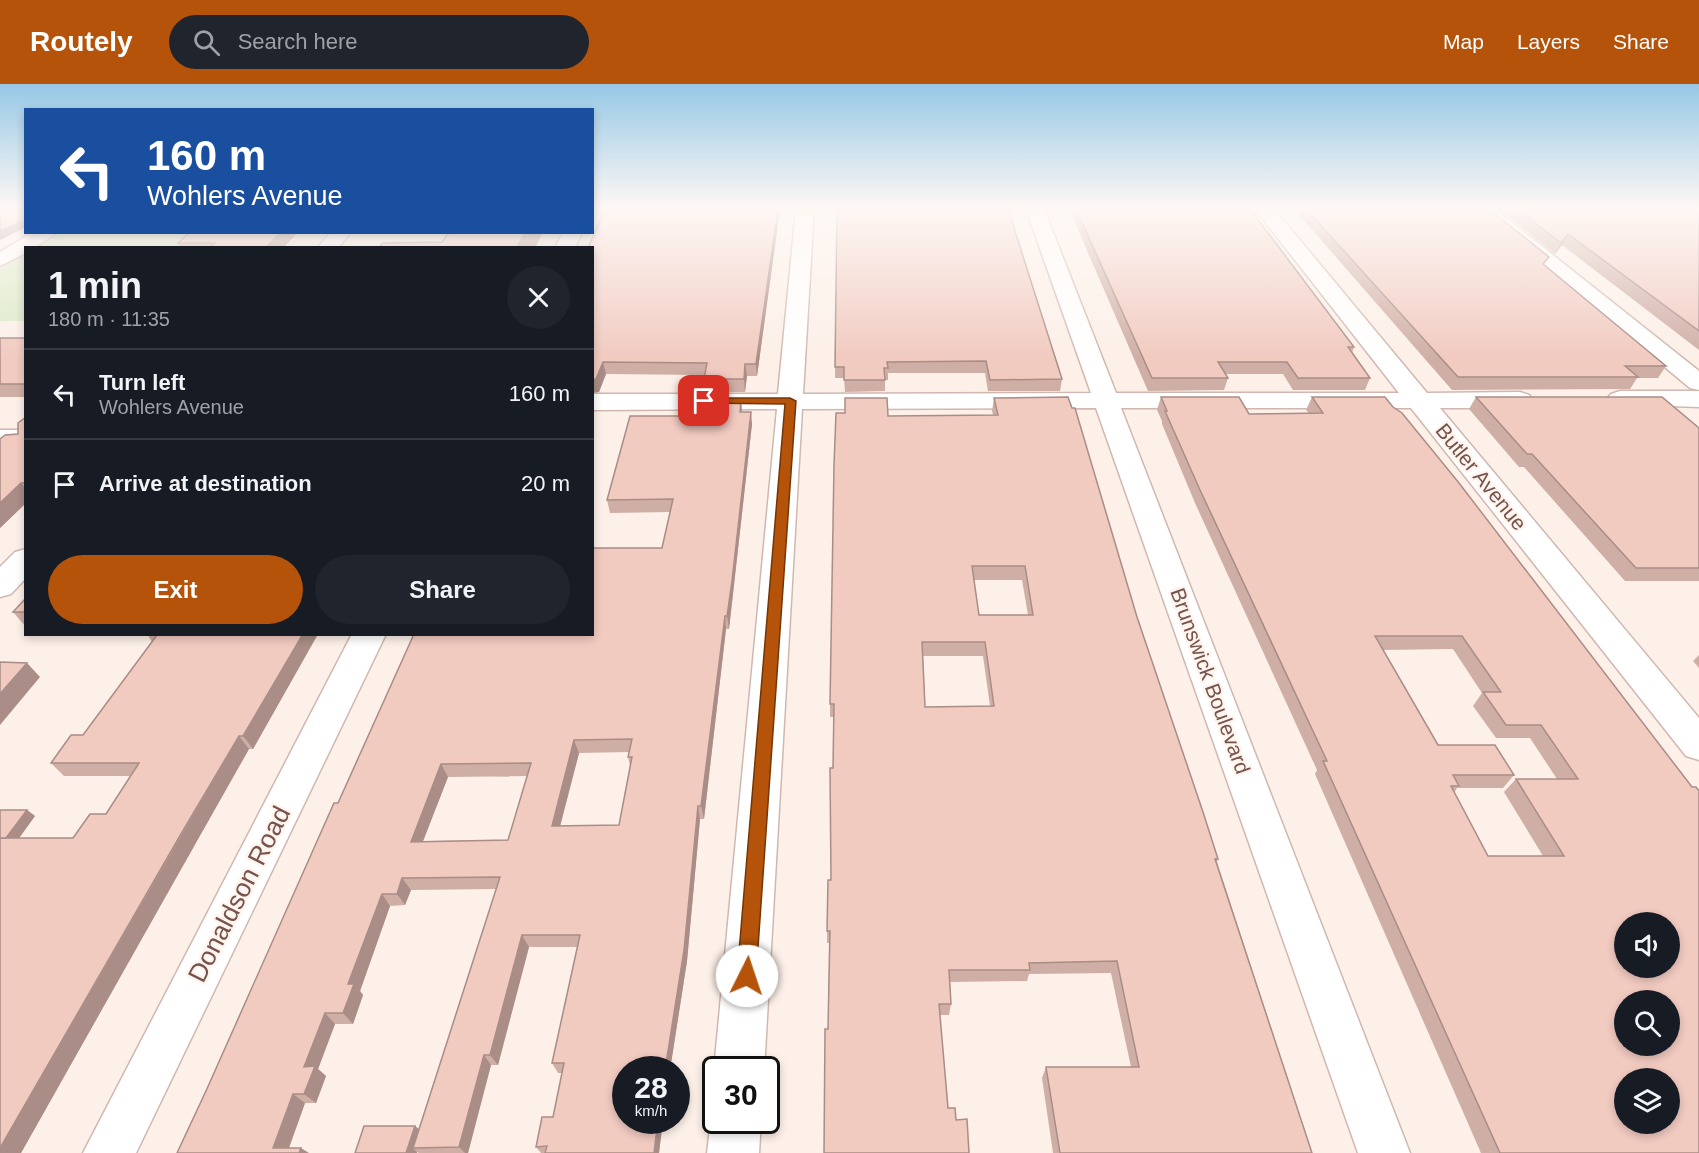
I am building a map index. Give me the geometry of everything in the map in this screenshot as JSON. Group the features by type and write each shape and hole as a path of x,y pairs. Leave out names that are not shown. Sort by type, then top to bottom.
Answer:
{"street":[{"path":"741,1056 801,259"},
{"name":"Brunswick Boulevard","path":"1053,259 1384,1153"},
{"name":"Butler Avenue","path":"1304,259 1699,745"},
{"path":"1546,259 1699,382"},
{"path":"1595,399 1699,399"},
{"path":"594,402 1549,400"},
{"path":"0,438 24,438"},
{"path":"0,586 24,562"},
{"name":"Donaldson Road","path":"109,1153 368,636"},
{"path":"733,1153 735,1134"}],"green space":[{"path":"15,259 24,259 24,321 0,321 0,269"}],"building":[{"path":"594,259 771,259 756,364 745,364 744,379 704,379 707,363 603,362 594,380"},
{"path":"836,259 1024,259 1062,379 990,380 986,361 887,362 888,368 884,368 885,380 844,380 844,367 835,367"},
{"path":"1098,259 1288,259 1354,347 1348,347 1370,378 1298,378 1287,362 1218,362 1228,378 1152,378"},
{"path":"1351,259 1547,259 1543,264 1666,366 1625,366 1638,377 1458,377"},
{"path":"1602,259 1699,259 1699,331"},
{"path":"0,338 24,338 24,384 0,384"},
{"path":"1068,397 1072,408 1075,408 1137,617 1203,812 1218,859 1215,859 1312,1153 1060,1153 1046,1067 1139,1067 1117,961 1029,963 1030,970 949,970 951,1004 939,1004 948,1108 955,1108 956,1120 967,1119 969,1153 824,1153 825,1029 828,1029 830,931 827,931 828,880 831,880 830,768 833,768 834,704 830,704 836,413 845,413 845,398 887,398 888,416 998,415 994,398","holes":["972,566 1025,566 1033,615 979,615","922,642 985,642 994,706 925,707"]},
{"path":"1161,397 1239,397 1249,414 1323,413 1312,397 1385,397 1402,413 1459,483 1692,787 1696,787 1699,791 1699,1153 1500,1153 1323,761 1327,761 1165,411 1167,411","holes":["1375,636 1462,636 1501,692 1483,692 1506,725 1541,725 1578,779 1516,779 1564,856 1488,856 1451,786 1459,786 1453,775 1514,775 1495,745 1438,745"]},
{"path":"1476,397 1662,397 1699,428 1699,568 1636,568 1532,454 1527,454"},
{"path":"701,399 741,399 740,412 751,412 732,581 727,616 725,616 701,806 698,806 684,950 667,1056 612,1056 612,1134 656,1134 654,1153 545,1153 547,1146 536,1147 542,1117 553,1117 564,1063 552,1063 580,935 522,935 490,1055 484,1055 459,1147 413,1148 500,877 402,878 397,894 382,894 348,984 354,984 343,1013 325,1013 304,1067 315,1066 304,1094 293,1094 273,1148 301,1148 299,1153 177,1153 334,803 338,803 413,636 594,636 594,548 662,548 673,499 607,500 630,416 686,416 687,412 699,412","holes":["632,739 628,757 632,757 619,825 552,826 574,740","531,763 508,840 411,842 441,764"]},
{"path":"24,418 24,483 21,483 0,503 0,439 5,435 18,434 18,423"},
{"path":"24,600 24,612 13,612"},
{"path":"156,636 302,636 243,736 239,736 181,834 0,1148 0,838 73,838 90,814 106,814 139,763 51,763 71,735 83,735"},
{"path":"0,662 27,663 0,694"},
{"path":"0,810 27,810 6,838 0,838"},
{"path":"364,1126 415,1126 406,1153 355,1153"}],"route":[{"path":"704,401 790,401 747,976"}]}
